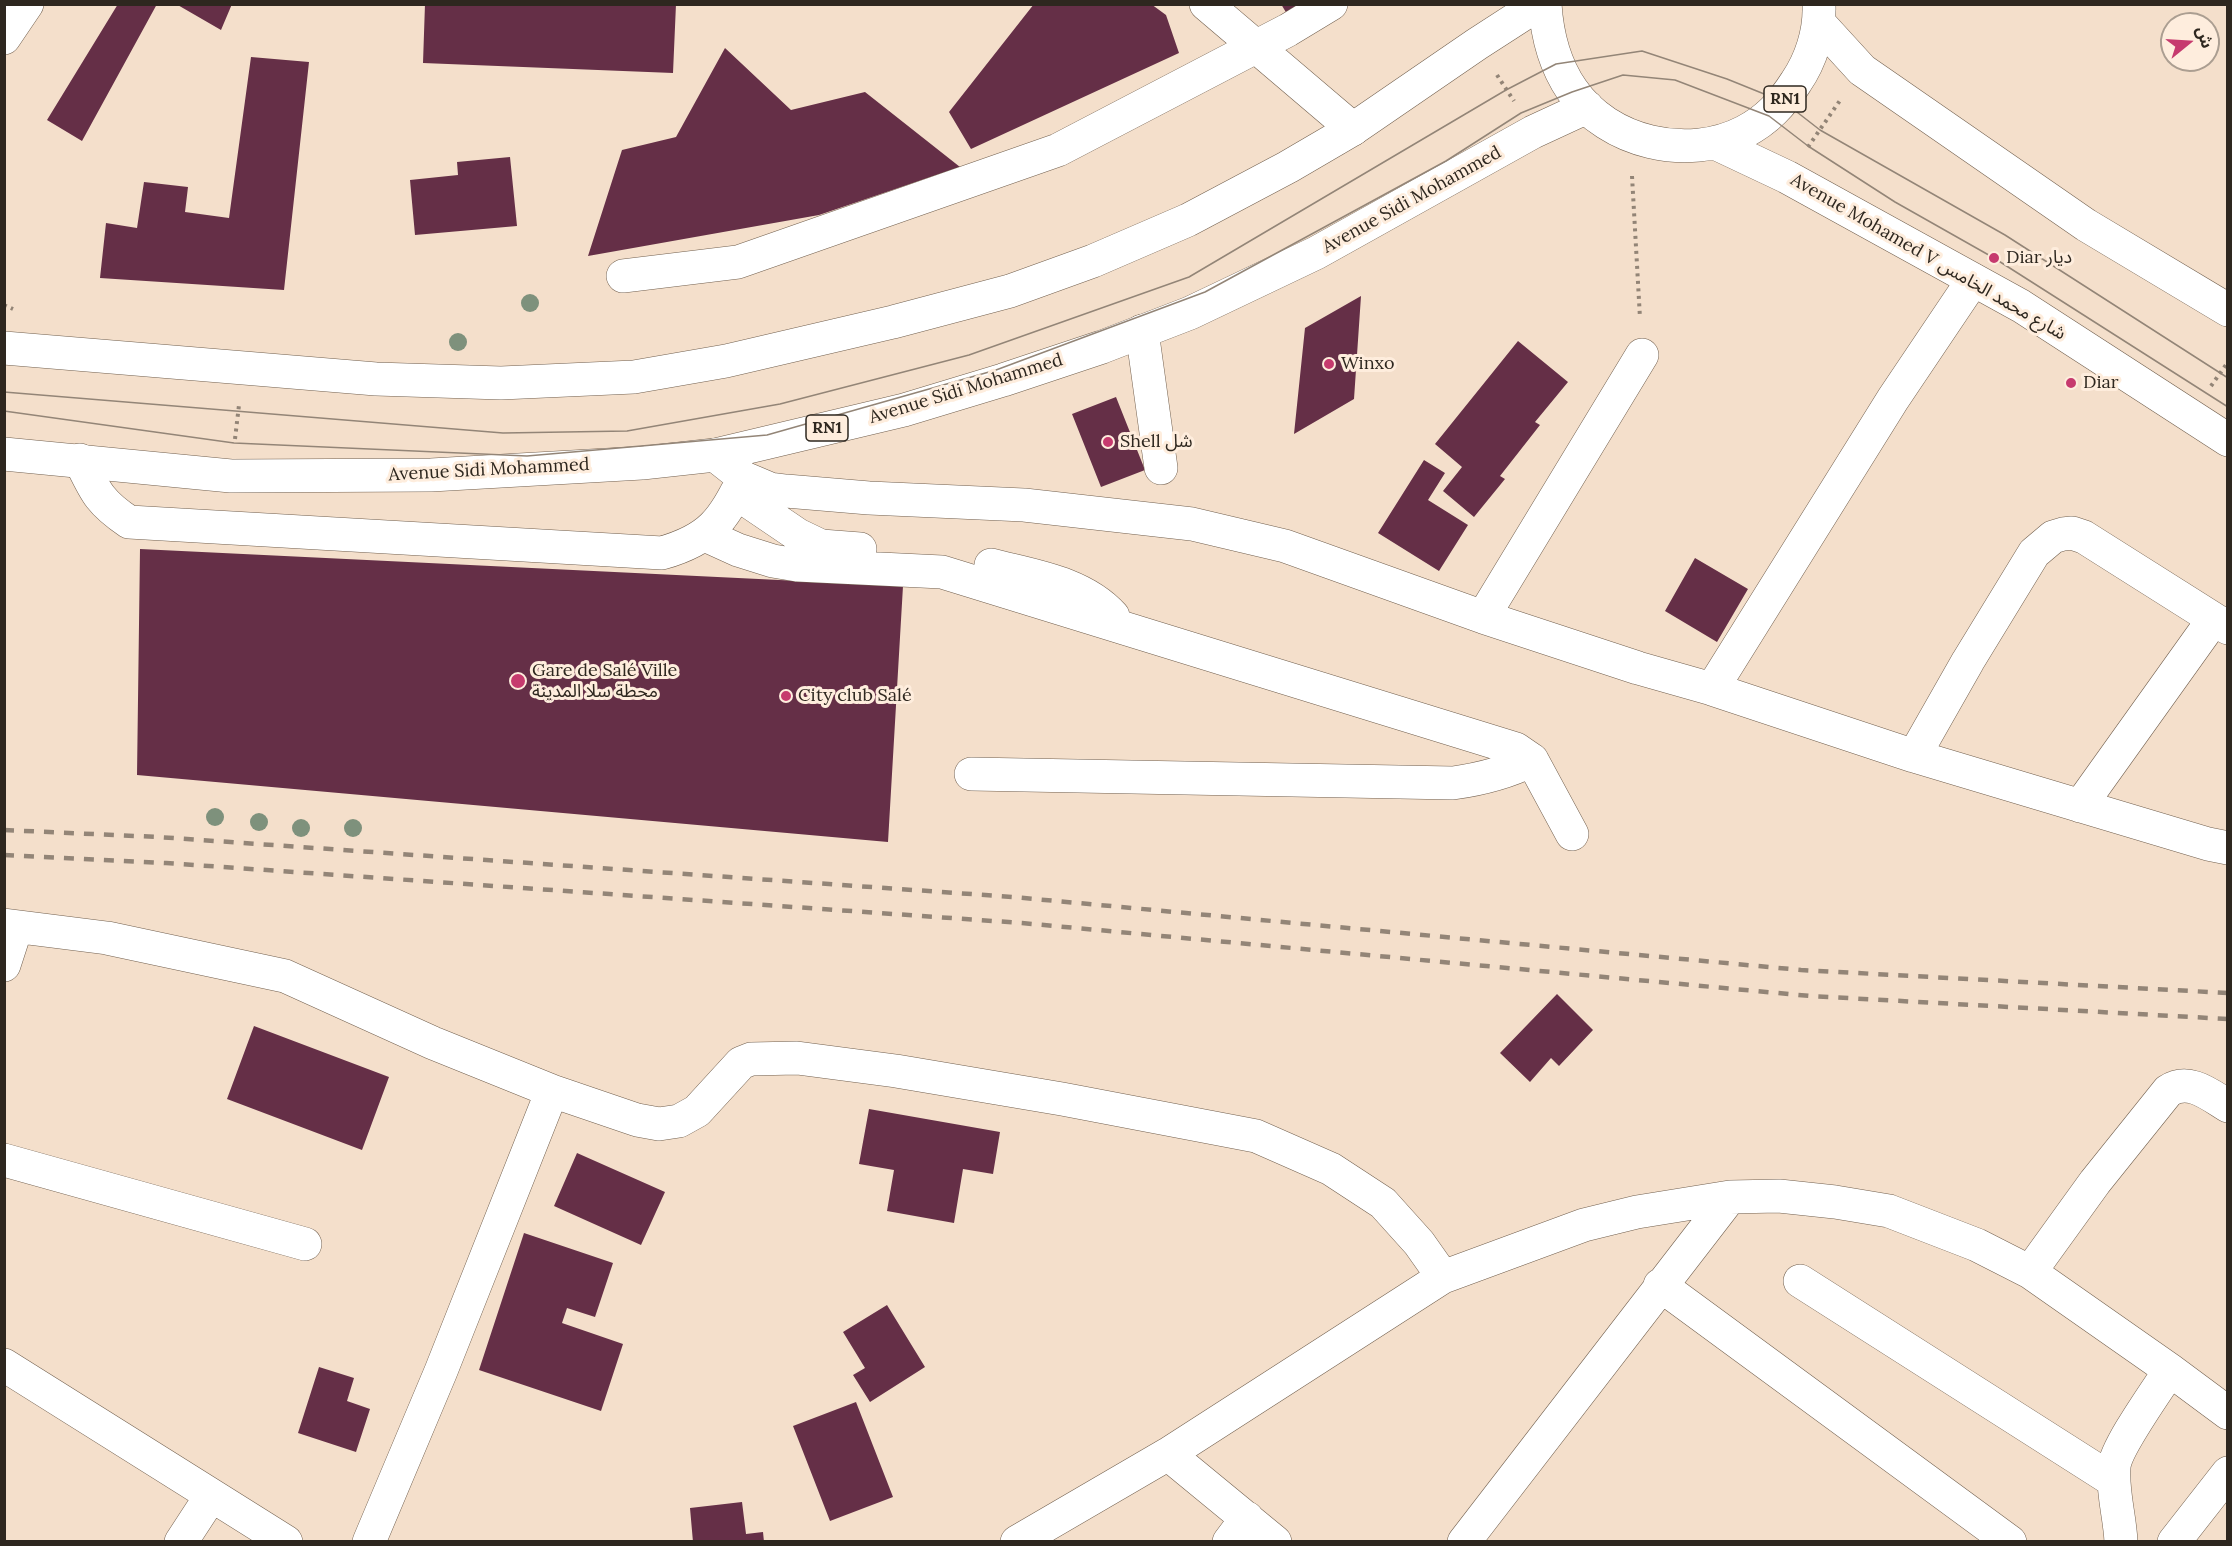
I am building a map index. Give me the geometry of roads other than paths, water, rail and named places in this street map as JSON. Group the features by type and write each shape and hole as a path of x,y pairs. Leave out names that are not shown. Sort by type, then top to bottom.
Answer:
{"street":[{"path":"4,38 27,4"},
{"path":"1206,4 1353,129"},
{"path":"623,276 738,262 1058,150 1256,47 1331,4"},
{"path":"4,348 376,380 501,383 634,377 726,361 893,322 1010,291 1093,261 1188,220 1288,167 1353,129 1539,4"},
{"name":"RN1","path":"1545,4 1547,33 1556,64 1572,92 1607,124 1630,136 1672,146 1714,143 1743,132 1769,116 1784,102 1807,65 1819,14"},
{"path":"1819,14 1862,70 2086,225 2228,310"},
{"name":"Avenue Sidi Mohammed","path":"4,454 231,476 431,475 642,463 715,455 904,410 1003,380 1190,313 1316,253 1533,132 1587,107"},
{"name":"Avenue Mohamed V شارع محمد الخامس","path":"1714,143 1787,177 2021,306 2228,440"},
{"path":"1712,689 1893,399 1973,280"},
{"path":"1142,331 1161,468"},
{"path":"1483,617 1642,355"},
{"path":"715,455 740,485 779,524 821,546 965,558 1053,582 1084,593 1107,609 1125,629"},
{"path":"80,460 94,489 108,508 129,522 662,553 684,547 705,535 717,524 740,485"},
{"path":"740,485 786,492 869,498 1024,505 1192,524 1285,546 1483,617 1914,756 2228,848"},
{"path":"1914,756 1968,661 2034,553 2053,537 2072,533 2084,537 2220,624 2080,806"},
{"path":"705,535 738,550 773,561 797,565 942,572 1516,749 1533,760 1572,834"},
{"path":"971,774 1453,783 1484,779 1533,760"},
{"path":"4,965 10,926 107,938 285,976 433,1043 552,1091 637,1120 659,1124 679,1121 697,1111 741,1063 751,1059 797,1058 896,1071 1051,1097 1256,1136 1331,1169 1383,1203 1419,1243 1443,1277"},
{"path":"2030,1272 2095,1182 2168,1091 2178,1086 2189,1085 2228,1106"},
{"path":"369,1542 441,1371 552,1091"},
{"path":"4,1160 305,1244"},
{"path":"1017,1542 1168,1454 1443,1277 1584,1225 1637,1212 1730,1197 1779,1196 1836,1202 1889,1212 1959,1238 2030,1272 2228,1413"},
{"path":"1464,1542 1730,1197"},
{"path":"1800,1281 2114,1481"},
{"path":"1660,1285 2010,1542"},
{"path":"4,1365 286,1542"},
{"path":"2121,1542 2114,1463 2128,1436 2170,1370"},
{"path":"1168,1454 1238,1530 1275,1542"},
{"path":"2175,1542 2228,1473"},
{"path":"181,1542 211,1496"}],"tram line":[{"path":"4,392 503,433 627,431 780,404 969,355 1189,277 1506,90 1556,64 1642,51 1727,79 1784,102 1820,130 2005,235 2228,378"},
{"path":"4,411 234,443 527,456 767,435 996,370 1205,292 1446,161 1521,113 1572,92 1623,75 1675,80 1769,116 1808,146 1895,202 1994,258 2228,407"}],"railway":[{"path":"4,830 158,837 1013,897 1801,970 2228,993"},
{"path":"4,855 166,863 1022,923 1810,996 2228,1019"}],"place":[{"name":"Diar ديار","path":"1994,258"},
{"name":"Winxo","path":"1329,364"},
{"name":"Diar","path":"2071,383"},
{"name":"Shell شل","path":"1108,442"},
{"name":"Gare de Salé Ville محطة سلا المدينة","path":"518,681"},
{"name":"City club Salé","path":"786,696"}]}
